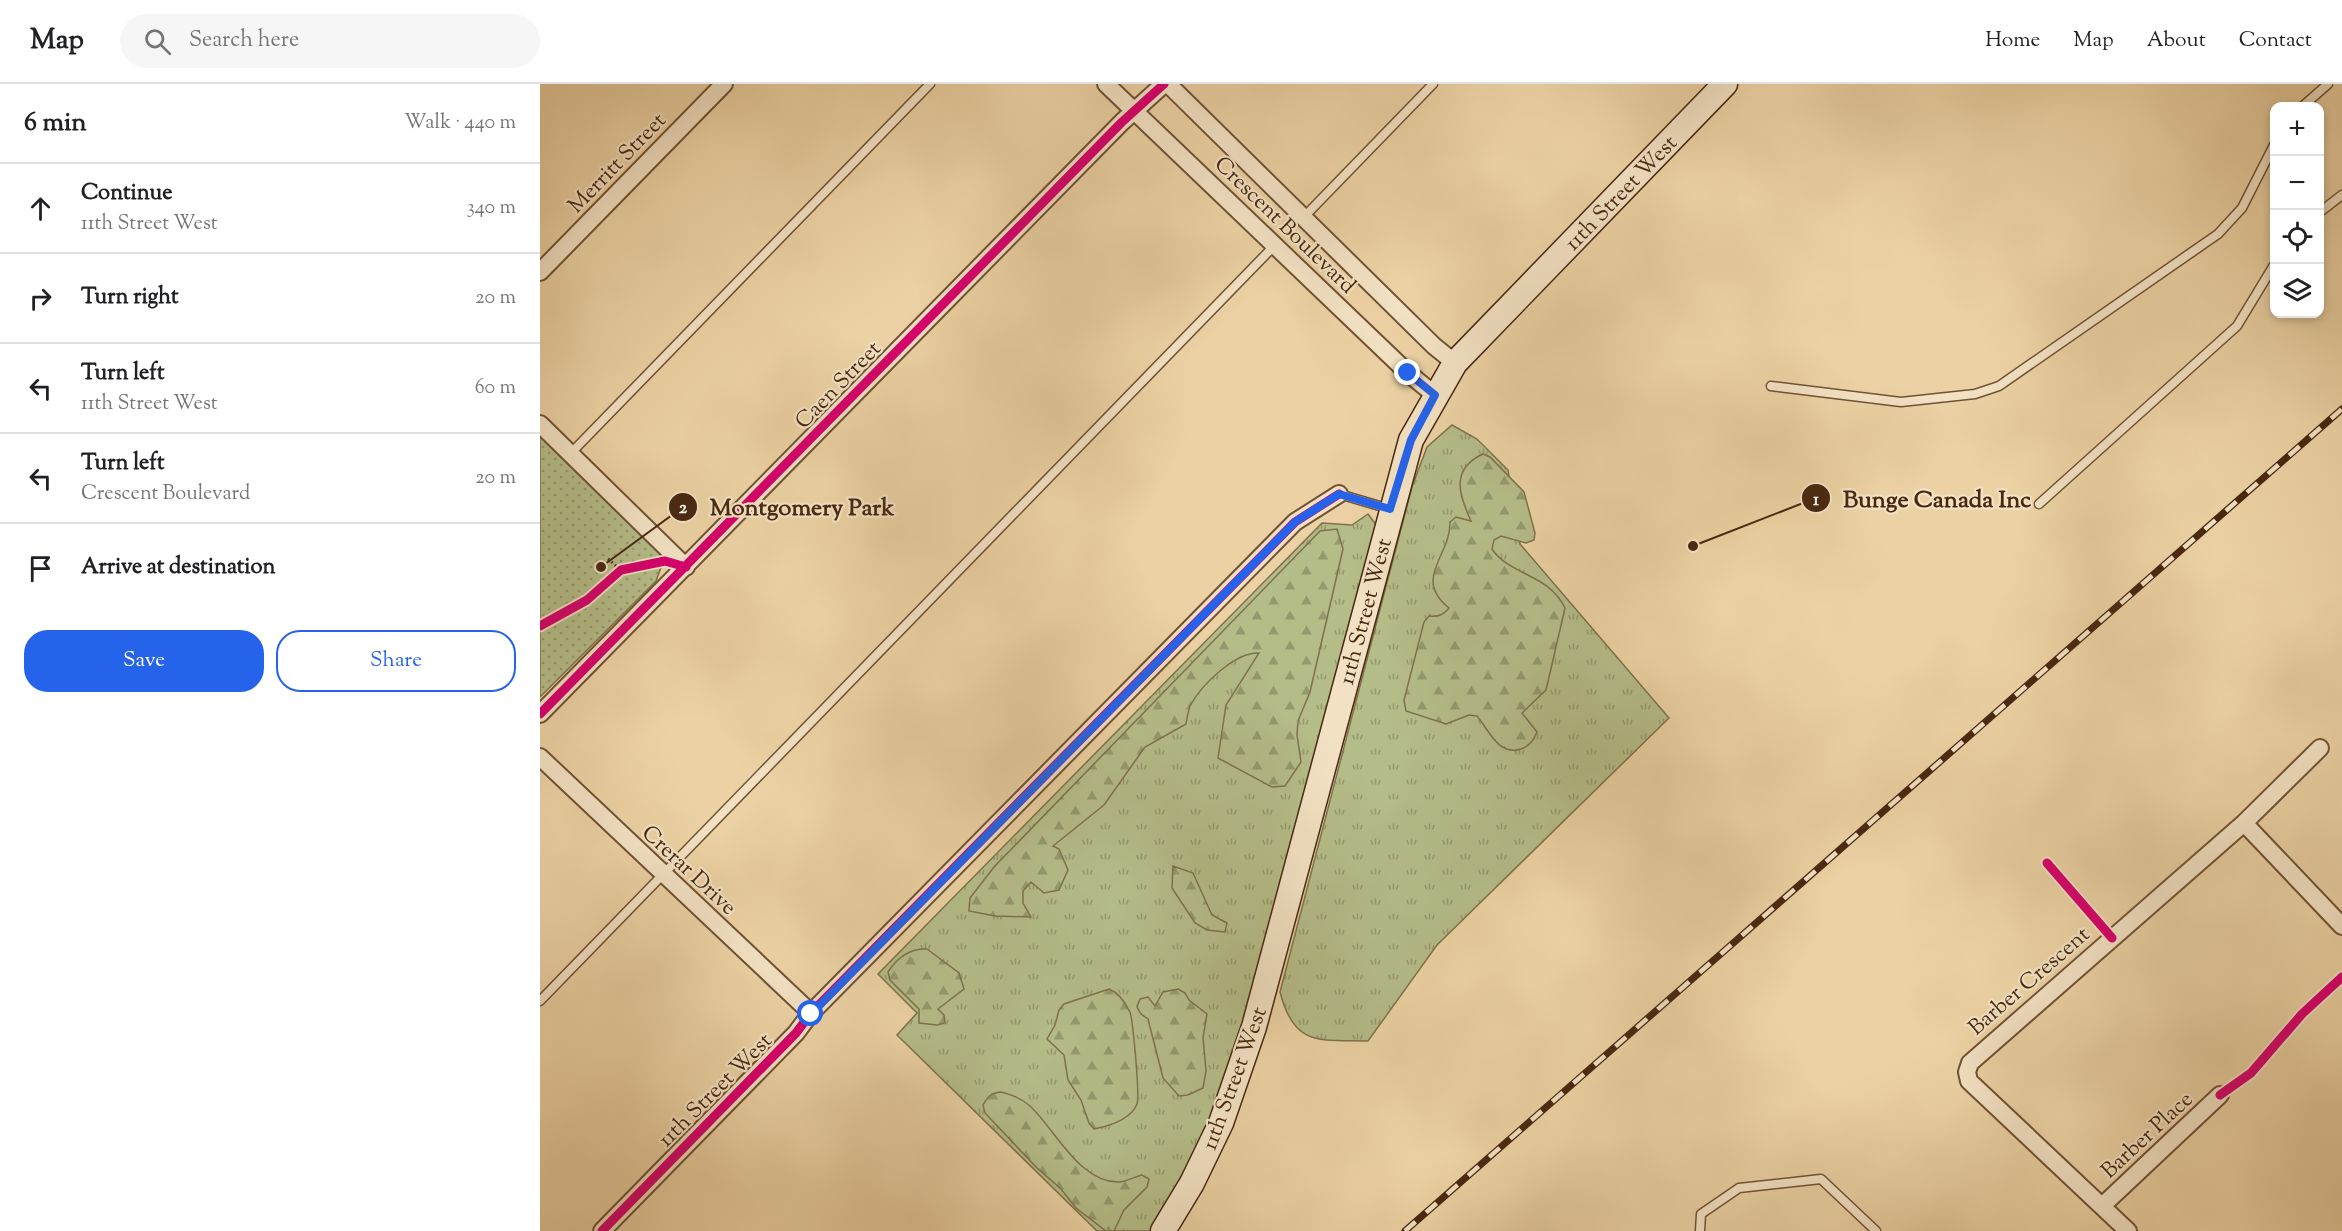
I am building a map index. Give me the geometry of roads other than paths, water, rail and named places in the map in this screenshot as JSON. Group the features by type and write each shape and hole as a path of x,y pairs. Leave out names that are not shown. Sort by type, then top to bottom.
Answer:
{"main road":[{"name":"11th Street West","path":"1163,1231 1192,1183 1221,1123 1254,1027 1390,509 1411,440 1455,363 1725,84"}],"street":[{"name":"Merritt Street","path":"540,272 724,84"},
{"name":"Crescent Boulevard","path":"1106,84 1408,373 1435,395"},
{"name":"Crescent Boulevard","path":"1166,84 1434,346 1455,363"},
{"name":"Caen Street","path":"540,714 1122,122 1166,84"},
{"path":"540,424 686,567"},
{"name":"11th Street West","path":"603,1231 796,1034 811,1014 1295,522 1339,494"},
{"path":"2320,748 2244,823 2342,926"},
{"name":"Crerar Drive","path":"540,757 811,1014"},
{"name":"Barber Crescent","path":"2128,1231 1969,1081 1967,1072 1970,1064 2244,823"},
{"name":"Barber Place","path":"2102,1206 2220,1095"}],"lane":[{"path":"571,453 930,84"},
{"path":"1303,218 1433,84"},
{"path":"2308,102 2328,84"},
{"path":"1771,386 1901,402 1975,394 1999,386 2218,234 2242,208 2270,153"},
{"path":"2323,210 2342,195"},
{"path":"540,1001 1275,245"},
{"path":"2039,504 2237,326 2270,272"},
{"path":"1339,494 1390,509"},
{"path":"1700,1231 1701,1214 1739,1188 1821,1179 1876,1231"}],"railway":[{"path":"1405,1231 2342,409"}],"place":[{"name":"Bunge Canada Inc","path":"1693,546"},
{"name":"Montgomery Park","path":"601,567"}]}
